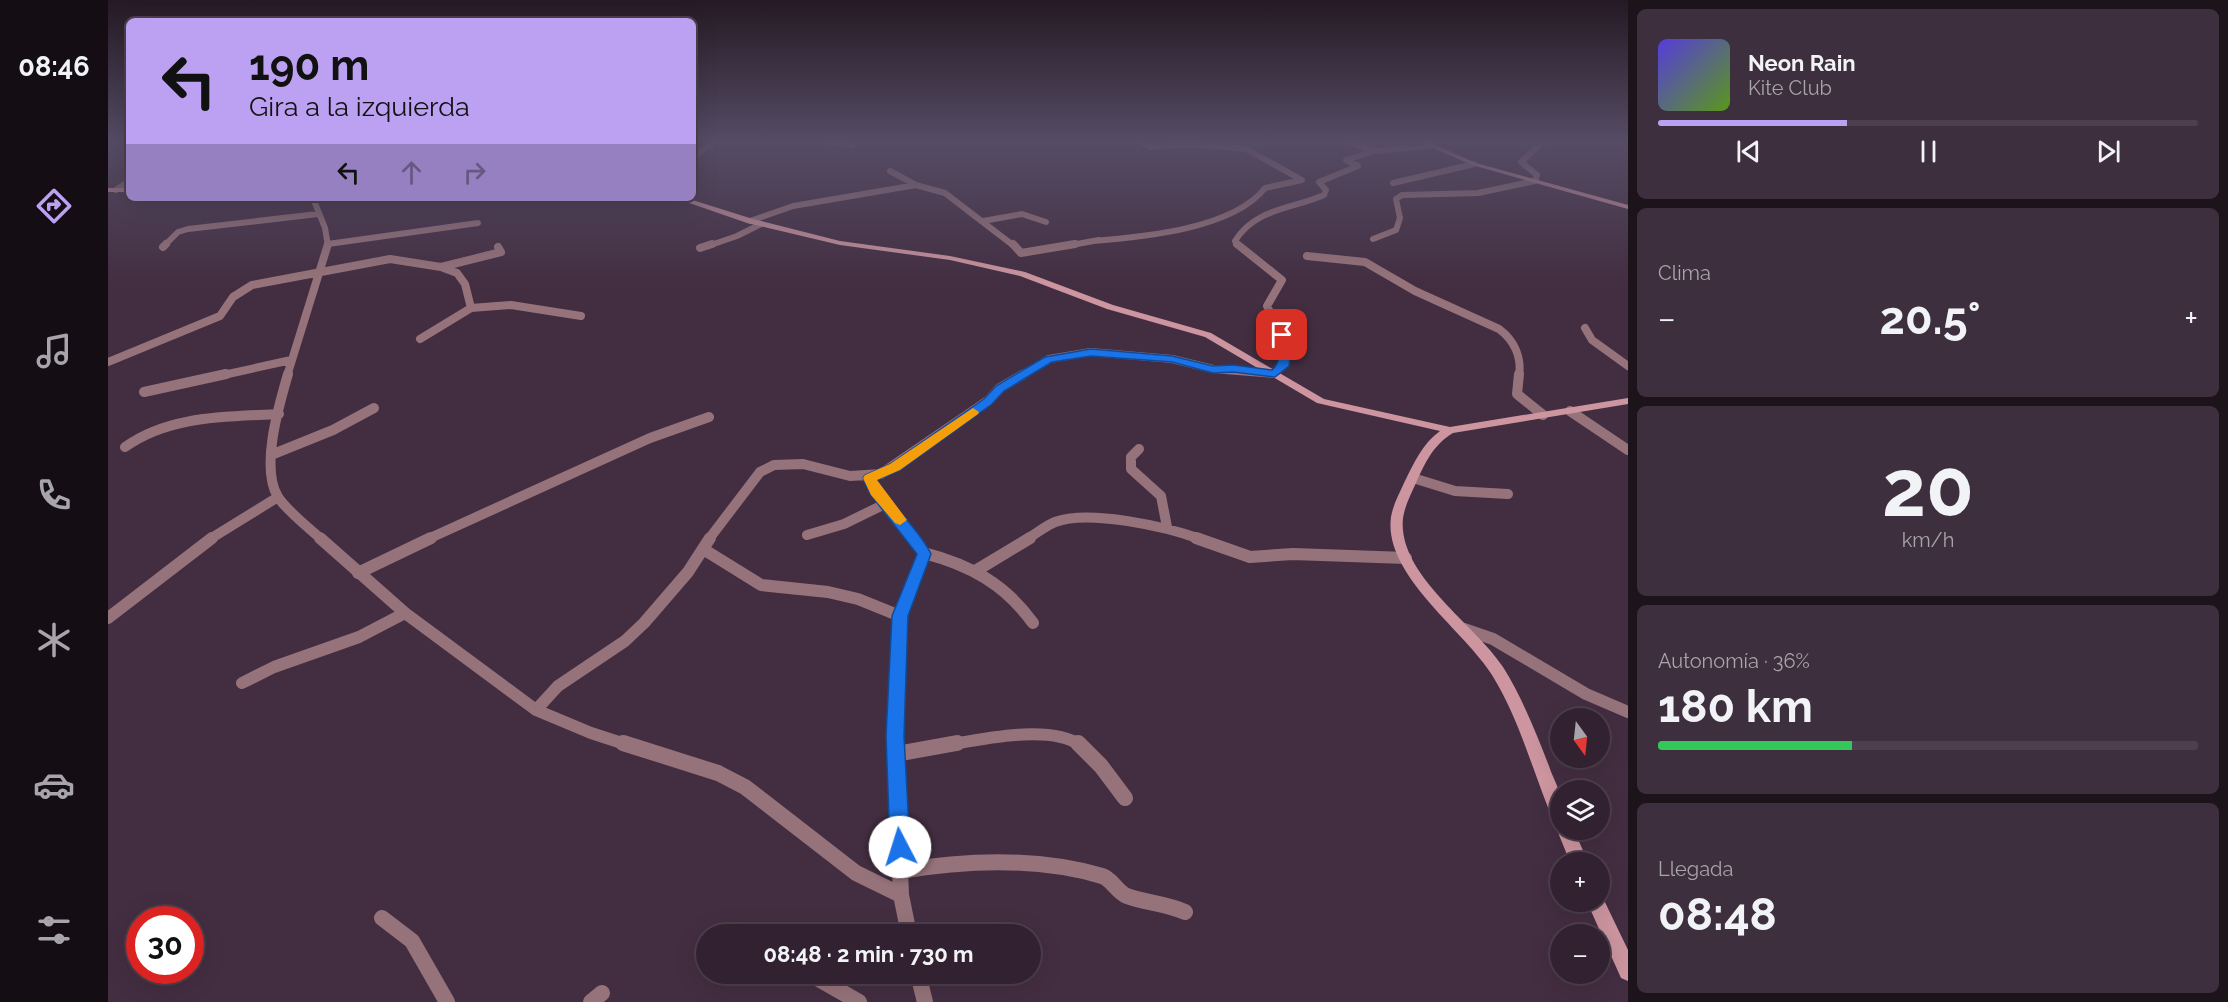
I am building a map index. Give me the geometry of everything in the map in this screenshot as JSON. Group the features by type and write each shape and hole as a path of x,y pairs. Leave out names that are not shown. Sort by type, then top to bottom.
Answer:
{"street":[{"path":"750,221 793,206 895,188"},
{"path":"928,188 945,193 1008,239 1021,253 1105,240"},
{"path":"1093,242 1133,238 1207,222 1232,214 1255,201 1264,189 1269,188"},
{"path":"1275,374 1283,366 1286,351 1282,335 1267,306 1282,280 1235,241 1244,228 1282,206 1324,195 1326,190 1324,188"},
{"path":"1373,239 1396,230 1400,218 1396,200 1402,195 1478,193 1502,188"},
{"path":"1558,188 1628,207"},
{"path":"314,201 328,244 291,360 279,414 271,455 273,487 278,497 358,573 405,613 536,710 591,733 679,760 736,782 782,813 856,873 902,895"},
{"path":"689,201 750,221 840,243 950,258 1022,274 1110,307 1208,335 1321,401 1450,430 1628,401"},
{"path":"163,247 178,232 188,229 318,214"},
{"path":"983,221 1022,214 1046,222"},
{"path":"328,244 413,230 478,223"},
{"path":"700,248 737,237 761,224"},
{"path":"441,267 501,252 498,248"},
{"path":"1307,256 1365,262 1415,291 1499,329 1508,336 1521,362 1517,394 1543,415"},
{"path":"108,362 220,316 233,297 252,285 390,259 441,267 462,278 471,308"},
{"path":"420,339 471,308 511,305 580,316"},
{"path":"1585,328 1592,340 1628,366"},
{"path":"536,710 558,686 625,642 644,623 688,572 760,472 768,466 786,462 869,478 895,467 988,401 1000,388 1049,359 1064,355 1091,352 1172,359 1213,369 1275,374"},
{"path":"144,392 291,360"},
{"path":"271,455 333,430 374,408"},
{"path":"1570,411 1628,450"},
{"path":"124,447 144,432 167,424 279,414"},
{"path":"358,573 508,500 591,467 650,438 709,417"},
{"path":"1450,430 1432,442 1413,478 1396,520 1398,536 1406,558 1427,589 1498,671 1550,793"},
{"path":"1139,450 1131,457 1131,469 1161,496 1167,527"},
{"path":"869,478 885,504 918,542 924,554 900,616 896,754 900,871 907,924"},
{"path":"1413,478 1455,490 1508,494"},
{"path":"108,618 215,535 278,497"},
{"path":"807,535 844,524 885,504"},
{"path":"977,570 1055,522 1073,519 1117,520 1167,527 1250,557 1293,554 1406,558"},
{"path":"703,549 761,585 828,592 858,599 900,616"},
{"path":"924,554 951,560 977,570 1019,601 1033,623"},
{"path":"242,683 274,667 359,637 405,613"},
{"path":"1464,629 1493,639 1586,694 1628,712"},
{"path":"896,754 1035,733 1063,736 1075,741 1106,772 1125,798"},
{"path":"900,871 945,863 984,861 1076,869 1106,877 1114,890 1142,902 1154,901 1185,912"},
{"path":"1601,912 1628,971"},
{"path":"382,918 412,941 447,1002"},
{"path":"828,984 860,1002"},
{"path":"920,984 925,1002"}],"slow traffic":[{"path":"900,520 876,492 869,478 895,467 973,412"}],"route":[{"path":"900,847 895,736 900,616 924,554 918,542 876,492 869,478 895,467 988,401 1000,388 1049,359 1091,352 1172,359 1213,369 1261,371 1275,374 1283,366 1286,351 1282,335"}]}
